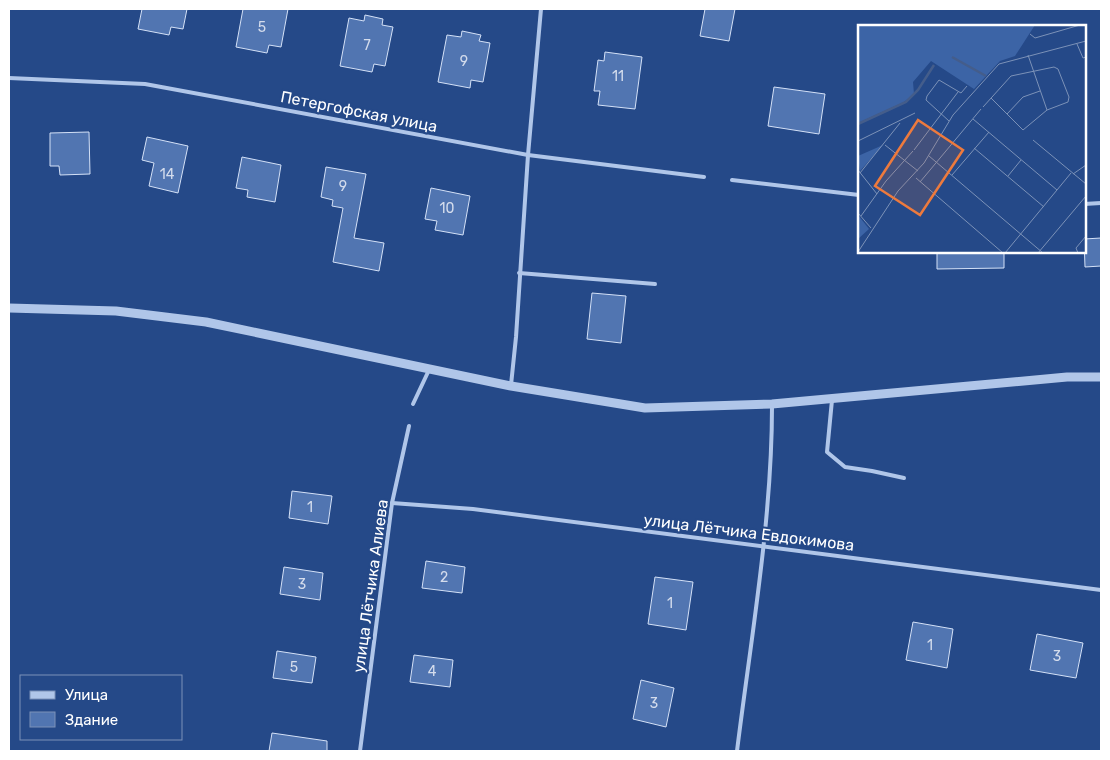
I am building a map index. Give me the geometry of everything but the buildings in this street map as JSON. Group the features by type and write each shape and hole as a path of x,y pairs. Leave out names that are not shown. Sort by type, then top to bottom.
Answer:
{"street":[{"path":"9,308 116,311 206,322 511,386 645,408 772,404 1067,377 1101,376"}],"lane":[{"path":"511,386 541,9"},
{"name":"Петергофская улица","path":"9,78 145,84 528,155 704,176"},
{"path":"732,180 858,195"},
{"path":"1085,204 1101,203"},
{"path":"519,274 655,284"},
{"path":"413,404 430,368"},
{"path":"832,398 827,452 845,467 904,478"},
{"path":"737,751 763,547 772,452 772,404"},
{"name":"улица Лётчика Алиева","path":"360,751 392,503 409,426"},
{"name":"улица Лётчика Евдокимова","path":"392,503 474,509 1101,590"}]}
